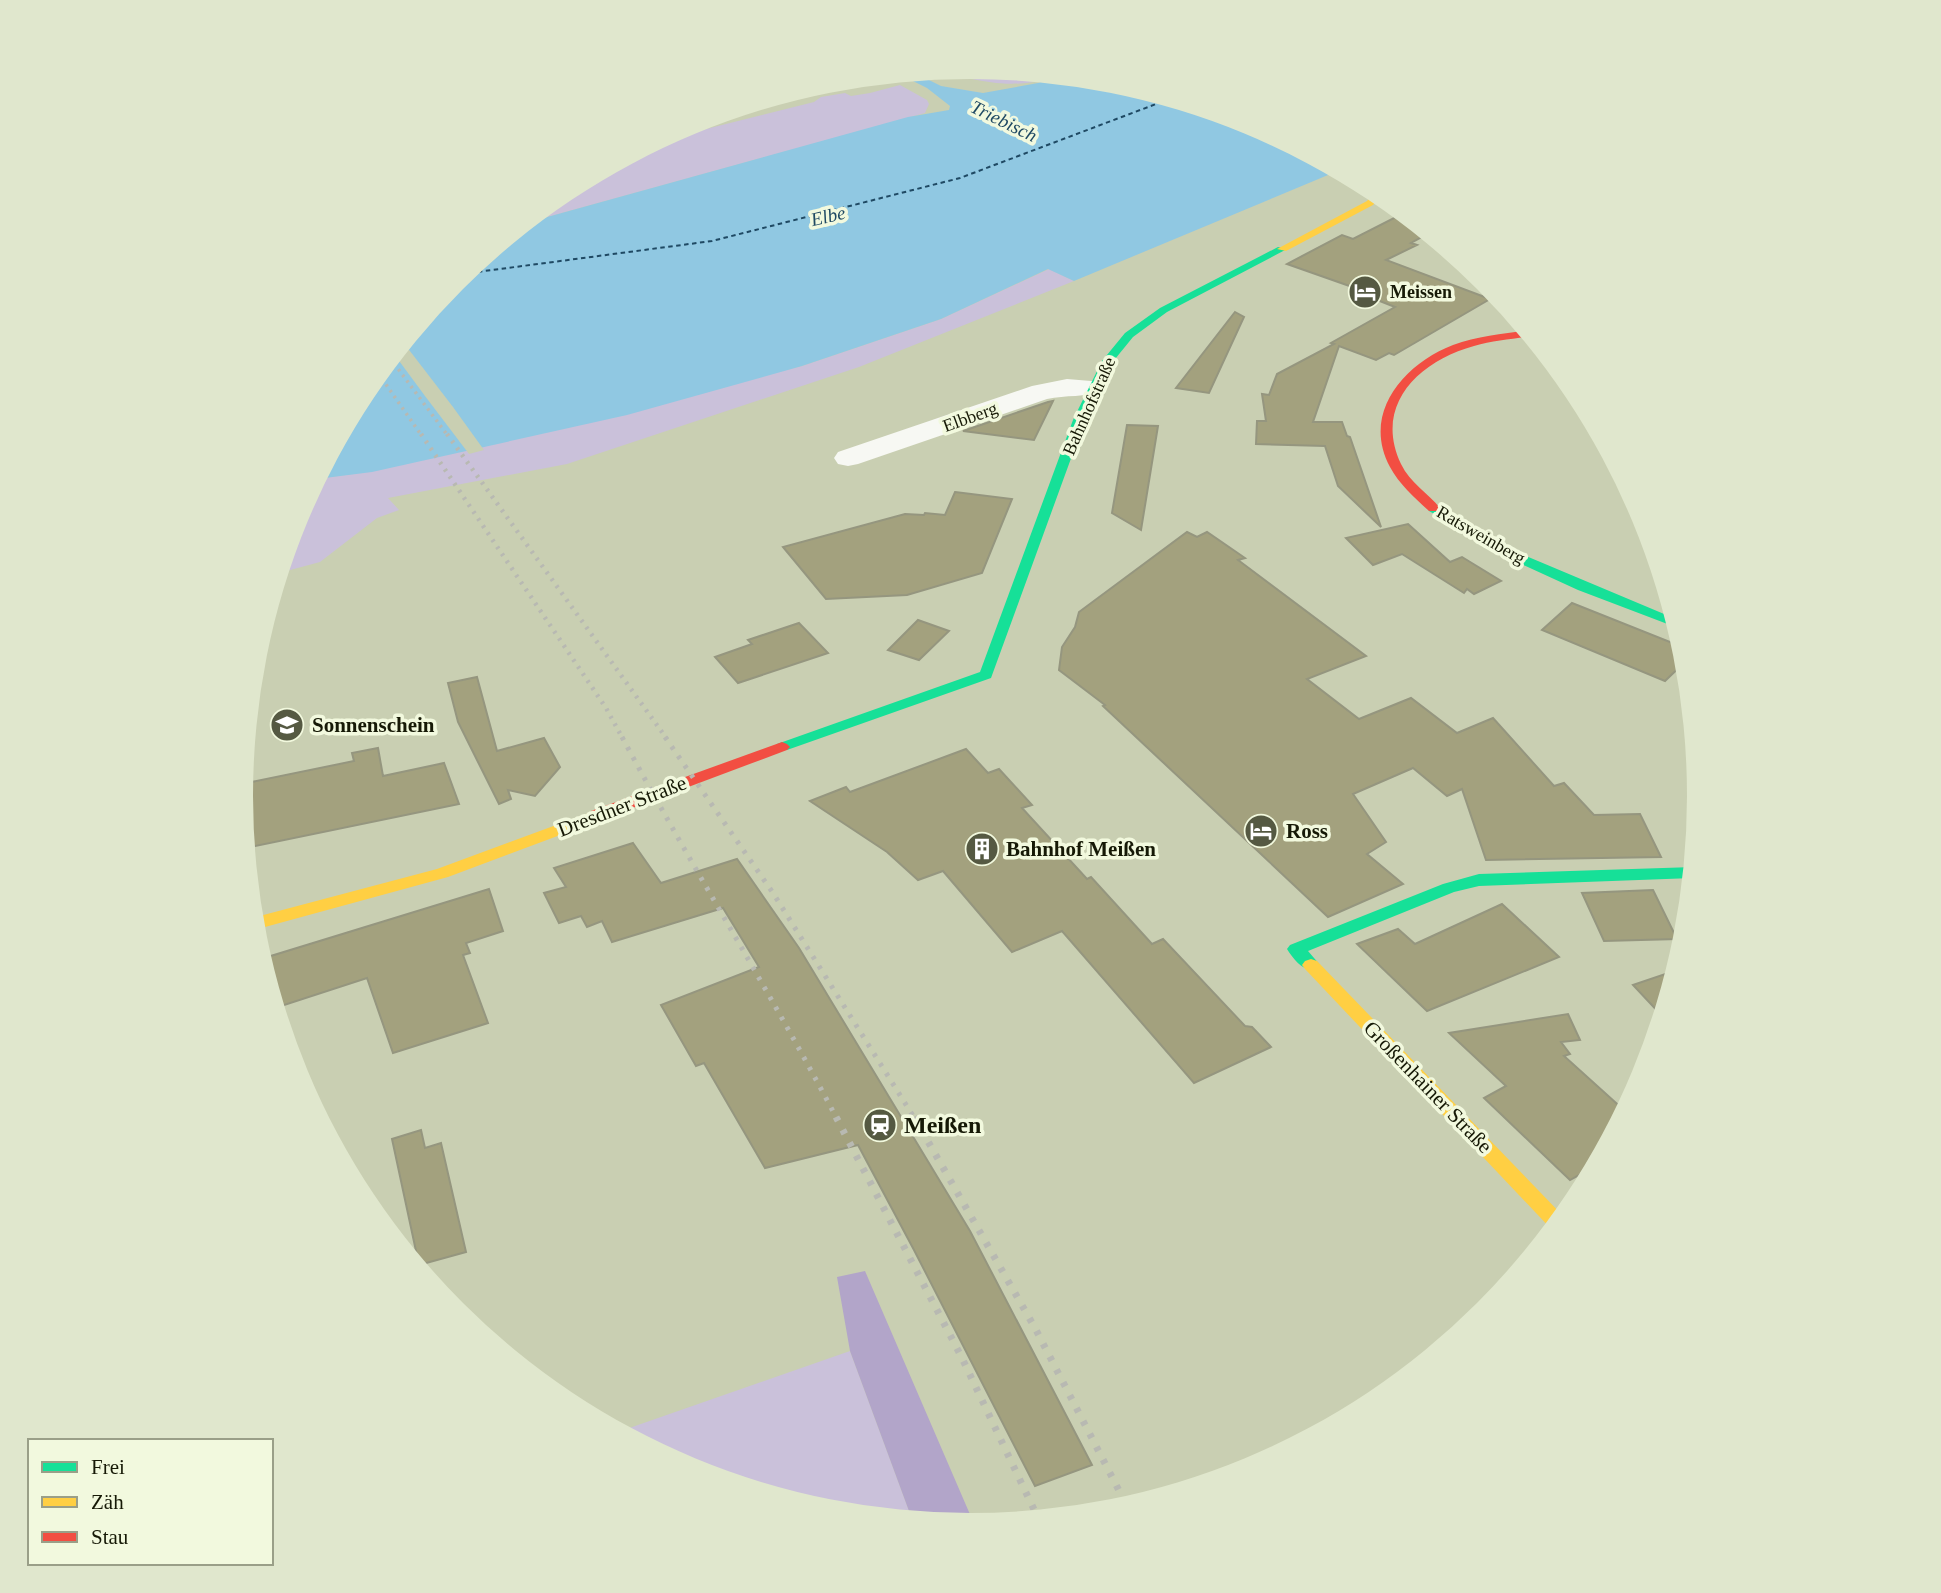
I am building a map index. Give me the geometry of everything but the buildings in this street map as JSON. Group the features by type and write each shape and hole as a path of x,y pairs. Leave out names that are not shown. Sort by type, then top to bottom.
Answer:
{"main road":[{"name":"Bahnhofstraße","path":"986,674 1012,595 1108,357 1130,334 1180,302 1371,202"},
{"name":"Ratsweinberg","path":"1520,335 1469,343 1425,362 1411,375 1388,406 1382,430 1394,465 1418,495 1451,522 1502,551 1666,619"},
{"name":"Dresdner Straße","path":"264,921 442,873 714,771 986,674"},
{"name":"Großenhainer Straße","path":"1551,1217 1296,949 1449,888 1479,880 1684,872"}],"street":[{"name":"Elbberg","path":"848,458 1041,391 1094,387"}],"shaded area":[{"path":"974,79 1034,82 1007,84"},
{"path":"900,85 927,100 929,104 925,113 548,217 612,175 696,133 814,102 821,97 870,93"},
{"path":"1049,269 1074,281 859,367 567,464 388,498 399,510 377,518 320,562 290,570 307,522 328,477 372,471 802,366 941,319"},
{"path":"865,1271 970,1514 908,1511 850,1351 837,1277"},
{"path":"850,1351 909,1511 877,1508 785,1490 696,1460 630,1428"}],"water":[{"path":"929,80 941,86 983,93 1040,82 1111,93 1156,103 1245,133 1329,175 1074,281 1048,269 941,319 802,366 627,415 372,472 328,478 374,398 431,323 497,257 549,217 908,117 949,110 950,106 913,81"}],"pier":[{"path":"409,350 484,450 469,454 400,362"}],"ferry route":[{"path":"482,271 712,241 960,178 1158,103"}],"railway":[{"path":"396,367 448,436"},
{"path":"385,383 422,436"},
{"path":"421,434 606,708 623,739"},
{"path":"447,434 667,739"},
{"path":"622,737 837,1119"},
{"path":"665,737 773,893 915,1119"},
{"path":"836,1117 961,1356 1035,1511"},
{"path":"914,1117 1035,1328 1123,1497"}],"traffic: fast":[{"path":"782,747 986,675 1079,420 1106,363 1129,335 1145,322 1203,288 1282,249"},
{"path":"1434,508 1462,527 1521,559 1666,620"},
{"path":"1311,965 1296,949 1449,888 1479,880 1684,872"}],"traffic: slow":[{"path":"1282,249 1371,202"},
{"path":"264,921 442,873 597,815"},
{"path":"1311,965 1551,1217"}],"traffic: jam":[{"path":"1434,508 1411,488 1396,467 1387,445 1386,423 1392,401 1404,382 1424,364 1460,346 1519,335"},
{"path":"597,815 782,747"}],"place":[{"name":"Meissen","path":"1365,292"},
{"name":"Sonnenschein","path":"287,725"},
{"name":"Ross","path":"1261,831"},
{"name":"Bahnhof Meißen","path":"982,849"},
{"name":"Meißen","path":"880,1125"}],"water label":[{"name":"Triebisch","path":"1004,121"},
{"name":"Elbe","path":"828,216"}]}
